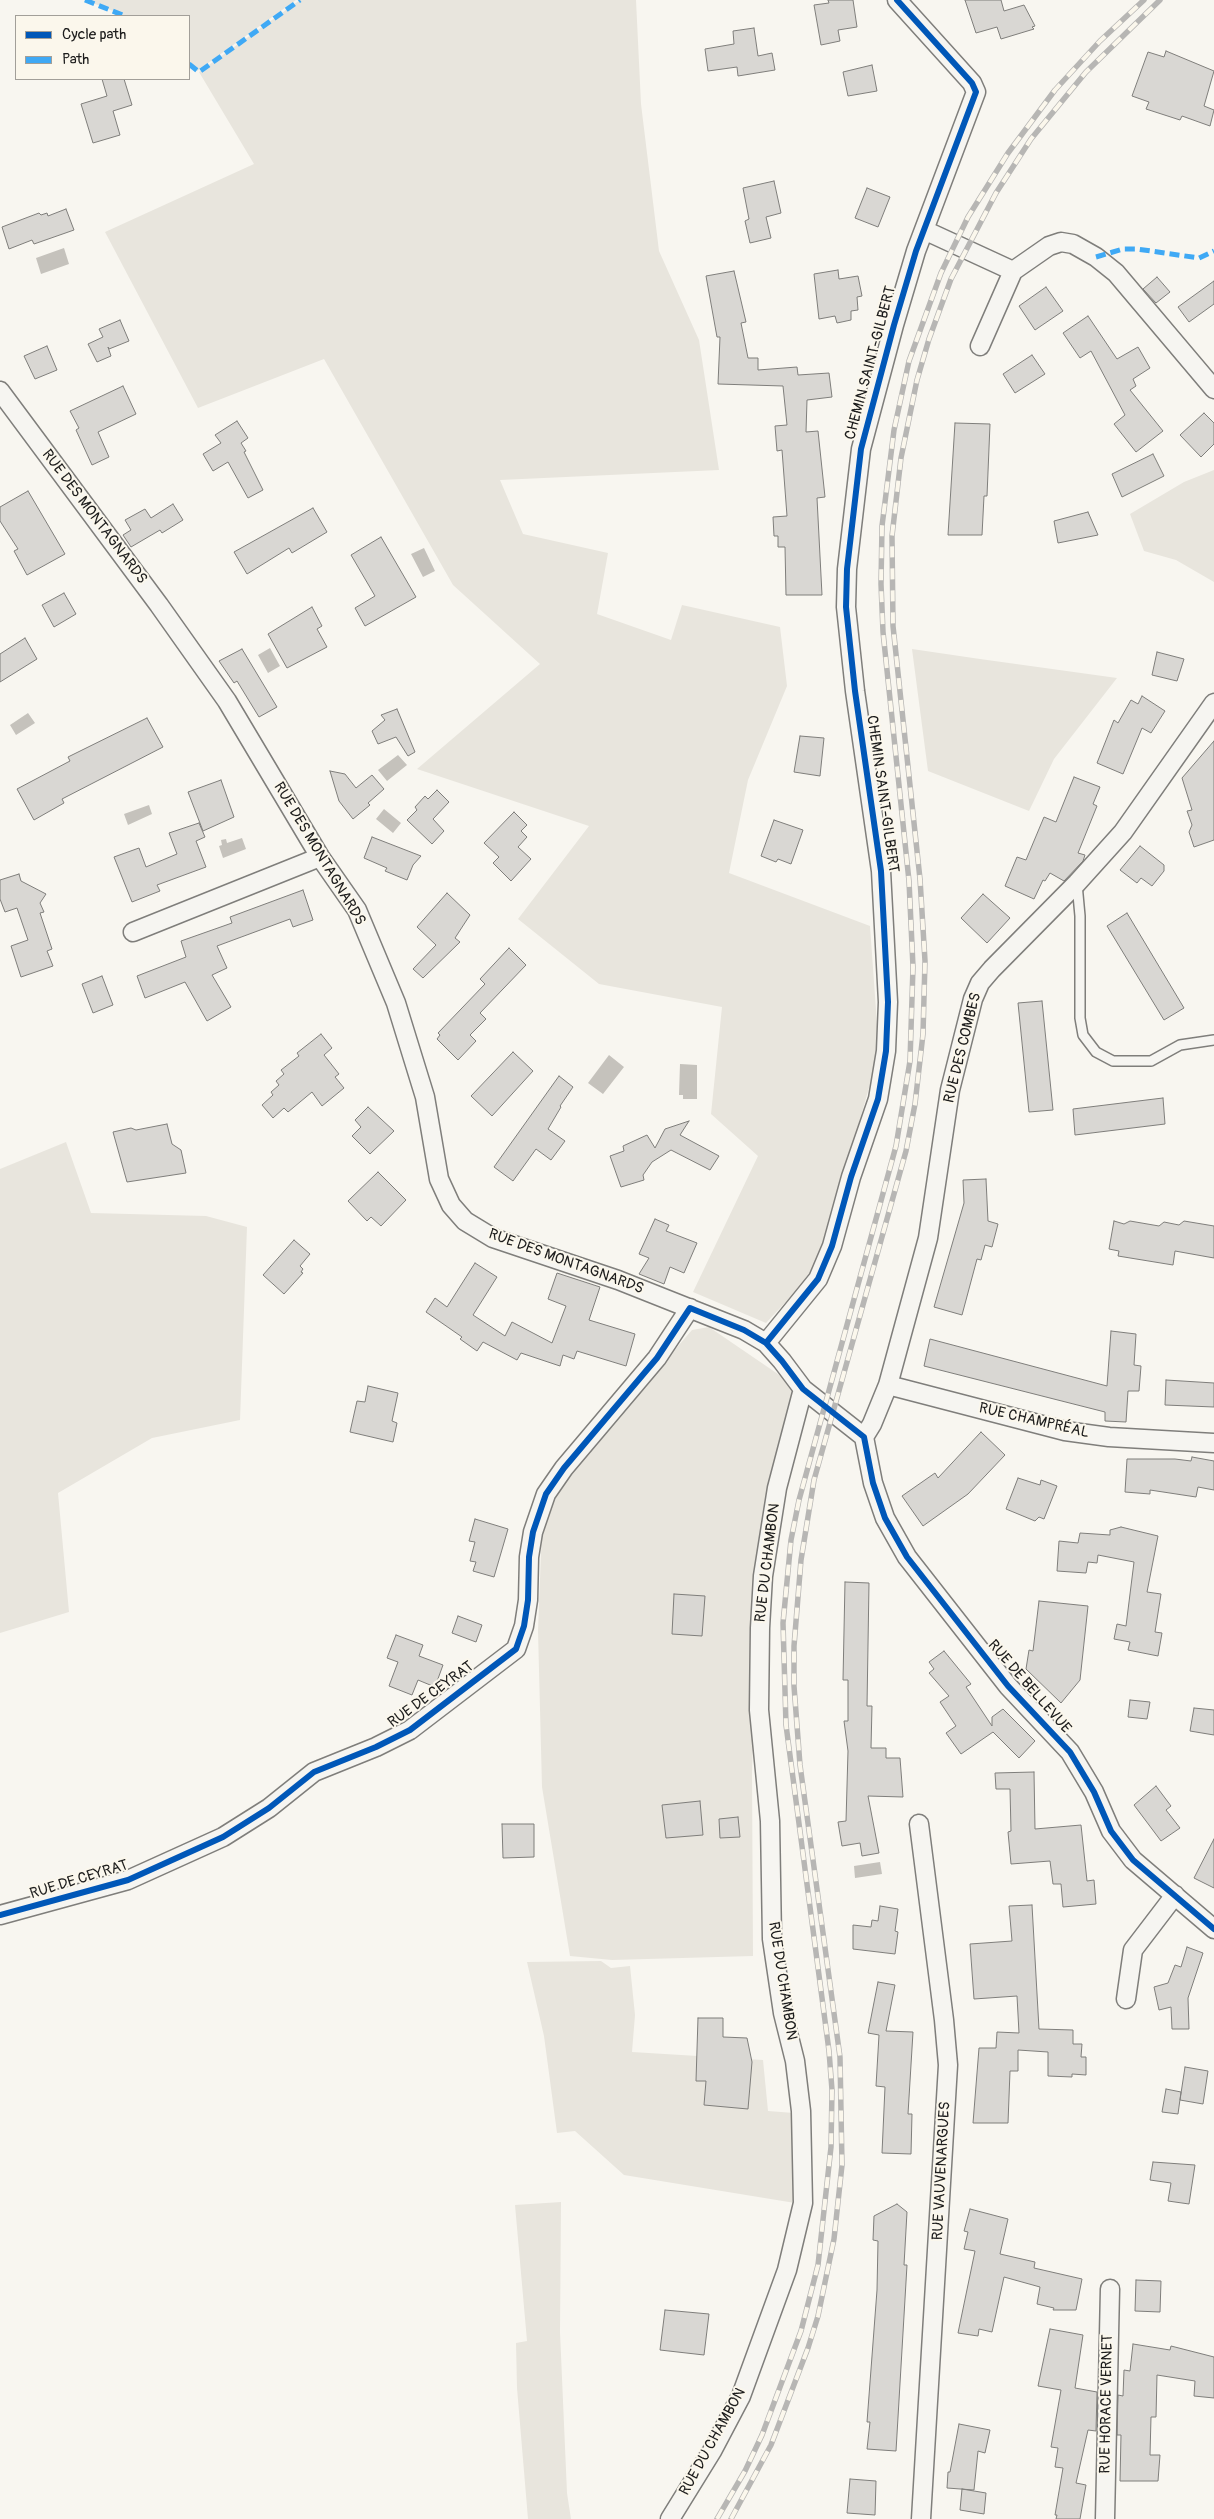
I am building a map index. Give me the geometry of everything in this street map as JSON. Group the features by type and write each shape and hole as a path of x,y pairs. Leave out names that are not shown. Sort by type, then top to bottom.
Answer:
{"street":[{"name":"CHEMIN SAINT-GILBERT","path":"766,1343 818,1279 832,1246 851,1177 878,1099 886,1051 888,1002 881,871 852,663 846,608 847,569 861,449 909,272 976,92 972,83 897,0"},
{"path":"924,230 1013,272"},
{"path":"980,346 1013,272 1049,246 1061,242 1073,244 1096,257 1116,273 1214,389"},
{"name":"RUE DES MONTAGNARDS","path":"0,391 159,605 227,701 320,857 357,910 396,1003 425,1097 439,1179 456,1210 465,1221 493,1238 618,1280 744,1330 766,1343 803,1389 864,1437"},
{"name":"RUE DES COMBES","path":"864,1437 872,1424 888,1385 928,1238 950,1090 973,999 980,983 1077,883 1123,832 1214,703"},
{"path":"132,932 320,857"},
{"name":"RUE DE CEYRAT","path":"0,1915 128,1880 223,1837 269,1808 314,1772 376,1747 410,1730 516,1649 524,1626 528,1600 529,1557 533,1532 546,1494 564,1468 657,1358 690,1308"},
{"name":"RUE CHAMPRÉAL","path":"888,1385 1064,1432 1109,1437 1214,1443"},
{"name":"RUE DU CHAMBON","path":"670,2519 712,2450 741,2396 787,2270 803,2203 801,2111 795,2061 783,2013 772,1939 770,1821 759,1710 763,1576 777,1488 803,1389"},
{"name":"RUE DE BELLEVUE","path":"864,1437 873,1483 885,1518 907,1557 1008,1686 1070,1752 1094,1792 1111,1831 1133,1860 1214,1929"},
{"name":"RUE VAUVENARGUES","path":"920,1824 948,2065 921,2519"},
{"path":"1126,1999 1133,1950 1175,1895"},
{"name":"RUE HORACE VERNET","path":"1105,2519 1110,2289"}],"lane":[{"path":"1077,883 1080,916 1080,1018 1083,1035 1096,1052 1113,1061 1151,1061 1180,1045 1214,1040"}],"shaded area":[{"path":"85,0 296,0 197,71 190,65 190,15 123,15"},
{"path":"300,0 636,0 641,104 659,251 699,340 719,470 500,480 523,534 608,553 597,614 671,640 682,605 780,627 787,686 748,780 729,873 870,926 879,1052 830,1226 810,1276 766,1323 693,1292 758,1156 711,1114 722,1007 599,984 518,919 589,826 417,769 540,664 453,585 324,359 198,408 105,232 254,164 199,72"},
{"path":"64,248 69,264 41,274 36,258"},
{"path":"1214,470 1214,582 1176,560 1144,551 1130,514 1184,482"},
{"path":"424,548 435,571 423,577 411,554"},
{"path":"270,648 280,666 268,673 258,655"},
{"path":"912,649 1117,678 1054,759 1029,811 928,771"},
{"path":"28,713 35,723 16,735 10,725"},
{"path":"398,755 407,765 387,781 378,770"},
{"path":"149,805 152,814 128,825 124,814"},
{"path":"384,809 401,823 393,833 376,819"},
{"path":"242,838 246,849 223,858 219,846 222,845 221,840 226,839 227,843"},
{"path":"609,1055 624,1067 603,1094 588,1083"},
{"path":"680,1064 697,1065 697,1099 683,1099 683,1095 679,1095"},
{"path":"66,1142 91,1213 206,1216 247,1227 240,1420 152,1438 58,1493 69,1612 0,1633 0,1169"},
{"path":"709,1327 794,1385 758,1591 752,1772 753,1956 612,1960 570,1956 542,1787 538,1631 542,1527 555,1492 601,1435 692,1330"},
{"path":"880,1862 882,1874 855,1878 854,1866"},
{"path":"601,1961 611,1968 630,1966 635,2015 632,2052 763,2060 768,2111 794,2113 795,2203 624,2175 575,2131 557,2133 544,2036 527,1962"},
{"path":"561,2202 560,2332 567,2493 571,2519 528,2519 517,2388 516,2343 527,2341 515,2205"}],"building":[{"path":"828,0 853,0 857,27 838,30 840,41 821,45 814,5 829,3"},
{"path":"965,0 1001,0 1004,11 1024,5 1035,26 1032,27 1034,29 1001,39 997,27 976,33"},
{"path":"754,28 758,56 772,53 775,70 738,76 737,67 708,71 705,49 734,44 733,31"},
{"path":"1166,51 1214,71 1204,106 1214,110 1210,126 1182,116 1180,120 1146,109 1149,102 1132,96 1148,52 1164,57"},
{"path":"872,65 877,91 848,96 843,72"},
{"path":"102,80 124,80 132,105 113,111 120,135 93,143 81,104 107,96"},
{"path":"774,181 781,213 766,217 771,238 750,243 745,221 749,219 743,188"},
{"path":"867,188 890,197 878,227 855,218"},
{"path":"66,209 74,230 34,244 32,240 9,249 2,227 39,213 41,215 47,213 48,216"},
{"path":"838,270 839,279 858,276 862,296 857,297 858,310 851,311 851,320 837,323 835,316 819,319 814,274"},
{"path":"734,271 746,322 741,323 748,358 758,358 758,370 797,367 798,375 829,373 832,397 807,400 806,432 818,431 825,497 817,498 822,595 786,595 785,547 778,547 778,536 774,536 773,517 787,516 782,450 777,451 775,426 787,425 783,386 718,384 720,337 717,337 706,276"},
{"path":"1157,277 1170,292 1156,303 1143,289"},
{"path":"1214,281 1214,304 1189,322 1178,307"},
{"path":"1046,287 1063,311 1035,330 1019,306"},
{"path":"1088,316 1117,359 1138,347 1150,368 1133,379 1136,386 1130,390 1163,431 1136,452 1114,424 1125,415 1091,351 1080,358 1063,333"},
{"path":"120,320 129,341 109,349 108,347 111,356 97,362 88,344 103,337 99,329"},
{"path":"47,346 57,370 35,379 24,356"},
{"path":"1032,355 1045,374 1015,393 1003,374"},
{"path":"123,386 136,414 98,432 109,457 92,465 76,430 79,428 70,411"},
{"path":"1204,413 1214,423 1214,444 1201,457 1180,435"},
{"path":"237,421 248,438 241,443 246,451 244,452 263,490 248,498 228,462 213,471 203,454 221,443 215,435"},
{"path":"955,423 990,424 987,496 984,496 982,535 948,535"},
{"path":"1153,454 1164,476 1122,497 1112,474"},
{"path":"28,491 65,554 27,575 14,551 18,549 0,521 0,507"},
{"path":"173,504 183,520 162,533 160,530 131,547 123,535 131,530 125,520 145,509 151,518"},
{"path":"313,508 327,532 292,553 289,548 247,574 234,552"},
{"path":"1088,512 1098,535 1058,543 1054,521"},
{"path":"381,537 416,597 365,626 355,608 375,596 351,555"},
{"path":"64,593 76,614 54,627 42,605"},
{"path":"312,607 322,626 317,629 327,647 287,668 268,634"},
{"path":"25,638 37,659 0,682 0,654"},
{"path":"242,649 277,707 259,717 237,681 234,683 219,661"},
{"path":"1157,652 1184,659 1177,681 1152,675"},
{"path":"1142,696 1165,711 1151,733 1142,728 1123,774 1097,763 1114,720 1118,723 1131,700 1138,704"},
{"path":"397,709 415,752 408,756 396,737 378,744 372,731 385,720 381,715"},
{"path":"147,718 163,747 62,799 64,803 34,820 17,789 70,761 68,757"},
{"path":"800,736 824,738 820,776 794,772"},
{"path":"1214,741 1214,840 1194,847 1189,832 1192,825 1187,811 1192,810 1182,778"},
{"path":"330,771 345,774 356,788 372,775 384,789 368,803 370,805 353,819 339,801"},
{"path":"1074,777 1100,787 1093,804 1097,806 1078,853 1085,855 1083,861 1064,881 1050,873 1045,881 1043,880 1034,899 1005,886 1017,857 1026,860 1044,817 1056,822"},
{"path":"221,780 234,817 203,831 188,792"},
{"path":"437,790 449,802 433,819 444,831 432,844 407,820 417,810 415,807 425,796 428,799"},
{"path":"514,812 527,825 521,831 527,837 518,847 531,859 511,881 493,863 499,857 484,843"},
{"path":"774,820 803,830 791,864 778,859 776,862 761,856"},
{"path":"199,823 205,837 196,841 206,867 157,885 160,891 132,902 114,857 139,848 146,867 177,854 169,833"},
{"path":"372,837 421,856 413,865 407,880 385,871 387,868 364,858"},
{"path":"1140,846 1164,865 1164,871 1152,886 1141,878 1137,883 1120,870"},
{"path":"19,874 21,881 46,894 40,903 44,912 40,913 52,949 47,951 53,966 21,977 11,946 28,940 17,908 5,912 0,899 0,880"},
{"path":"303,890 313,920 293,927 290,919 217,946 227,968 212,975 231,1007 207,1021 185,982 145,998 137,976 186,957 181,941 232,923 230,917"},
{"path":"447,893 470,915 455,938 460,942 423,978 413,969 436,945 417,927"},
{"path":"983,894 1010,918 987,943 961,918"},
{"path":"1127,913 1184,1008 1164,1020 1107,926"},
{"path":"509,948 526,965 480,1013 486,1019 470,1035 476,1041 458,1060 437,1039 440,1035 438,1033 485,984 480,979"},
{"path":"102,976 113,1005 93,1013 82,984"},
{"path":"1042,1001 1053,1110 1029,1112 1018,1003"},
{"path":"321,1034 332,1048 324,1055 339,1074 335,1077 344,1088 322,1106 312,1092 288,1112 284,1108 273,1118 262,1105 273,1095 271,1092 279,1085 276,1081 284,1074 281,1070 299,1056 297,1053"},
{"path":"513,1052 533,1071 492,1116 471,1096"},
{"path":"559,1076 573,1087 548,1129 565,1141 551,1160 536,1149 513,1181 494,1167"},
{"path":"1163,1098 1165,1124 1075,1135 1073,1109"},
{"path":"368,1107 394,1131 370,1154 352,1136 361,1127 355,1120"},
{"path":"689,1121 680,1135 719,1156 710,1170 671,1150 652,1162 643,1175 644,1180 621,1187 610,1156 624,1151 623,1146 647,1135 655,1148 665,1129"},
{"path":"167,1124 172,1144 181,1150 186,1173 127,1182 113,1132"},
{"path":"378,1172 406,1200 381,1226 371,1217 367,1221 348,1201"},
{"path":"986,1179 988,1221 998,1224 992,1247 985,1245 981,1260 977,1259 962,1315 934,1307 964,1203 963,1180"},
{"path":"655,1219 669,1225 666,1231 697,1243 684,1273 670,1267 664,1284 639,1274 649,1258 639,1254"},
{"path":"1114,1221 1124,1224 1130,1221 1159,1226 1164,1222 1179,1225 1184,1221 1214,1226 1214,1258 1175,1251 1173,1265 1118,1256 1119,1251 1109,1249"},
{"path":"294,1240 310,1254 300,1266 303,1269 301,1272 303,1273 284,1294 263,1275"},
{"path":"475,1263 497,1277 473,1315 505,1336 512,1322 552,1343 566,1306 548,1299 557,1273 600,1287 589,1320 635,1334 626,1366 577,1351 574,1359 563,1355 560,1366 521,1353 517,1360 483,1342 477,1351 460,1339 462,1337 426,1312 435,1298 447,1307"},
{"path":"1111,1331 1136,1334 1134,1365 1141,1366 1139,1391 1128,1391 1126,1422 1105,1421 1105,1412 924,1366 930,1339 1107,1386"},
{"path":"1166,1380 1214,1383 1214,1407 1165,1405"},
{"path":"368,1386 398,1393 392,1421 397,1423 393,1442 350,1432 357,1401 365,1402"},
{"path":"981,1432 1005,1455 968,1494 923,1526 902,1496 935,1473 938,1478"},
{"path":"1192,1457 1214,1461 1214,1490 1198,1487 1196,1497 1150,1490 1150,1494 1125,1492 1127,1459 1191,1461"},
{"path":"1018,1478 1040,1485 1041,1480 1057,1486 1044,1519 1039,1517 1035,1521 1006,1509"},
{"path":"475,1519 508,1529 494,1577 473,1571 476,1562 470,1561 475,1542 469,1541"},
{"path":"1121,1527 1158,1536 1147,1592 1161,1594 1155,1632 1162,1633 1158,1656 1128,1650 1130,1642 1114,1639 1117,1624 1126,1626 1134,1562 1098,1555 1097,1563 1088,1562 1086,1573 1057,1571 1059,1541 1078,1543 1080,1533 1110,1535 1110,1530"},
{"path":"845,1582 869,1583 867,1706 872,1706 871,1748 886,1748 886,1758 900,1758 903,1797 868,1796 879,1853 862,1856 860,1843 842,1846 838,1822 846,1821 848,1751 844,1721 848,1721 848,1680 843,1680"},
{"path":"674,1594 705,1596 702,1636 672,1634"},
{"path":"1039,1601 1088,1606 1080,1680 1061,1703 1026,1669 1029,1650 1033,1651"},
{"path":"458,1616 482,1625 476,1642 452,1633"},
{"path":"396,1635 423,1645 419,1656 443,1665 435,1687 418,1680 412,1695 389,1686 398,1662 387,1658"},
{"path":"944,1651 971,1684 966,1687 992,1726 992,1717 1003,1709 1035,1741 1019,1758 993,1732 961,1754 946,1733 956,1726 940,1702 949,1696 929,1673 934,1669 929,1662"},
{"path":"1130,1700 1150,1702 1147,1719 1128,1717"},
{"path":"1194,1708 1214,1710 1214,1735 1190,1731"},
{"path":"1034,1772 1035,1829 1081,1825 1087,1881 1094,1880 1096,1904 1063,1907 1061,1884 1053,1884 1050,1861 1011,1864 1008,1832 1011,1831 1010,1789 996,1789 995,1773"},
{"path":"1156,1786 1171,1806 1166,1810 1180,1828 1161,1841 1134,1805"},
{"path":"700,1801 703,1835 666,1838 662,1805"},
{"path":"738,1817 740,1837 720,1838 719,1819"},
{"path":"502,1824 534,1824 534,1857 503,1858"},
{"path":"1214,1839 1214,1888 1194,1878"},
{"path":"1032,1905 1039,2029 1073,2030 1073,2044 1082,2044 1081,2057 1086,2057 1086,2075 1072,2074 1072,2077 1048,2076 1048,2052 1018,2050 1018,2071 1010,2071 1008,2123 973,2123 979,2048 996,2048 997,2032 1019,2033 1017,1996 974,1999 970,1944 1012,1941 1009,1906"},
{"path":"880,1906 898,1909 895,1931 898,1932 895,1954 853,1949 853,1925 871,1927 872,1920 878,1921"},
{"path":"1187,1947 1203,1953 1188,1998 1189,2029 1172,2029 1171,2007 1159,2010 1154,1987 1168,1983 1175,1965 1181,1967"},
{"path":"878,1982 895,1985 886,2031 913,2032 908,2114 912,2114 911,2154 882,2153 885,2087 876,2086 879,2035 868,2033"},
{"path":"698,2018 723,2018 723,2037 747,2038 752,2062 748,2109 704,2105 706,2081 696,2081"},
{"path":"1185,2067 1208,2071 1203,2104 1180,2100"},
{"path":"1166,2089 1181,2092 1178,2114 1162,2112"},
{"path":"1153,2162 1195,2165 1189,2204 1168,2201 1171,2183 1150,2180"},
{"path":"897,2204 907,2212 904,2265 907,2265 896,2451 867,2449 870,2422 867,2422 877,2290 878,2241 873,2240 874,2216"},
{"path":"970,2209 1008,2219 1000,2254 1035,2262 1034,2268 1082,2279 1076,2310 1053,2310 1054,2308 1037,2304 1040,2287 1004,2277 992,2332 979,2329 978,2336 958,2333 975,2251 964,2249 968,2232 964,2231"},
{"path":"1136,2280 1161,2281 1160,2312 1135,2311"},
{"path":"665,2310 709,2314 704,2355 660,2350"},
{"path":"1050,2329 1083,2335 1075,2388 1097,2392 1096,2431 1088,2430 1076,2483 1086,2485 1080,2519 1056,2519 1057,2515 1055,2515 1063,2468 1055,2467 1058,2448 1051,2447 1061,2390 1038,2386"},
{"path":"1133,2344 1170,2350 1171,2346 1214,2357 1214,2398 1194,2396 1195,2381 1157,2375 1156,2417 1151,2417 1150,2455 1160,2455 1158,2481 1120,2481 1121,2435 1117,2435 1118,2395 1123,2396 1124,2370 1130,2371"},
{"path":"959,2424 990,2430 985,2453 978,2451 974,2490 947,2488 948,2472 950,2472"},
{"path":"850,2479 876,2481 875,2515 847,2513"},
{"path":"962,2489 986,2493 984,2514 960,2510"}],"railway":[{"path":"717,2519 745,2471 762,2435 801,2331 818,2265 831,2147 832,2090 829,2051 786,1725 783,1623 791,1540 799,1500 896,1146 910,1061 913,967 909,881 883,632 881,584 882,526 894,430 909,361 941,273 968,217 1008,153 1055,90 1100,41 1144,0"},
{"path":"731,2519 771,2445 808,2348 818,2316 834,2239 842,2165 840,2057 800,1765 794,1686 794,1646 801,1560 814,1480 906,1151 915,1104 923,1034 925,961 920,879 893,626 892,536 901,458 917,380 929,339 951,279 996,193 1031,139 1086,72 1160,0"}],"marked path":[{"path":"85,0 122,15"},
{"path":"190,65 199,72 300,0"},
{"path":"1096,257 1123,249 1137,249 1199,258 1214,251"}],"cycle path":[{"path":"766,1343 818,1279 832,1246 851,1177 878,1099 886,1051 888,1002 881,871 855,691 846,607 847,569 861,449 894,325 916,251 976,92 972,83 897,0"},
{"path":"0,1915 128,1880 223,1837 269,1808 314,1772 376,1747 410,1730 516,1649 524,1626 528,1600 529,1557 533,1532 546,1494 564,1468 657,1358 690,1308 744,1330 766,1343 803,1389 864,1437 873,1483 885,1518 907,1557 1008,1686 1070,1752 1094,1792 1111,1831 1133,1860 1214,1929"}]}
